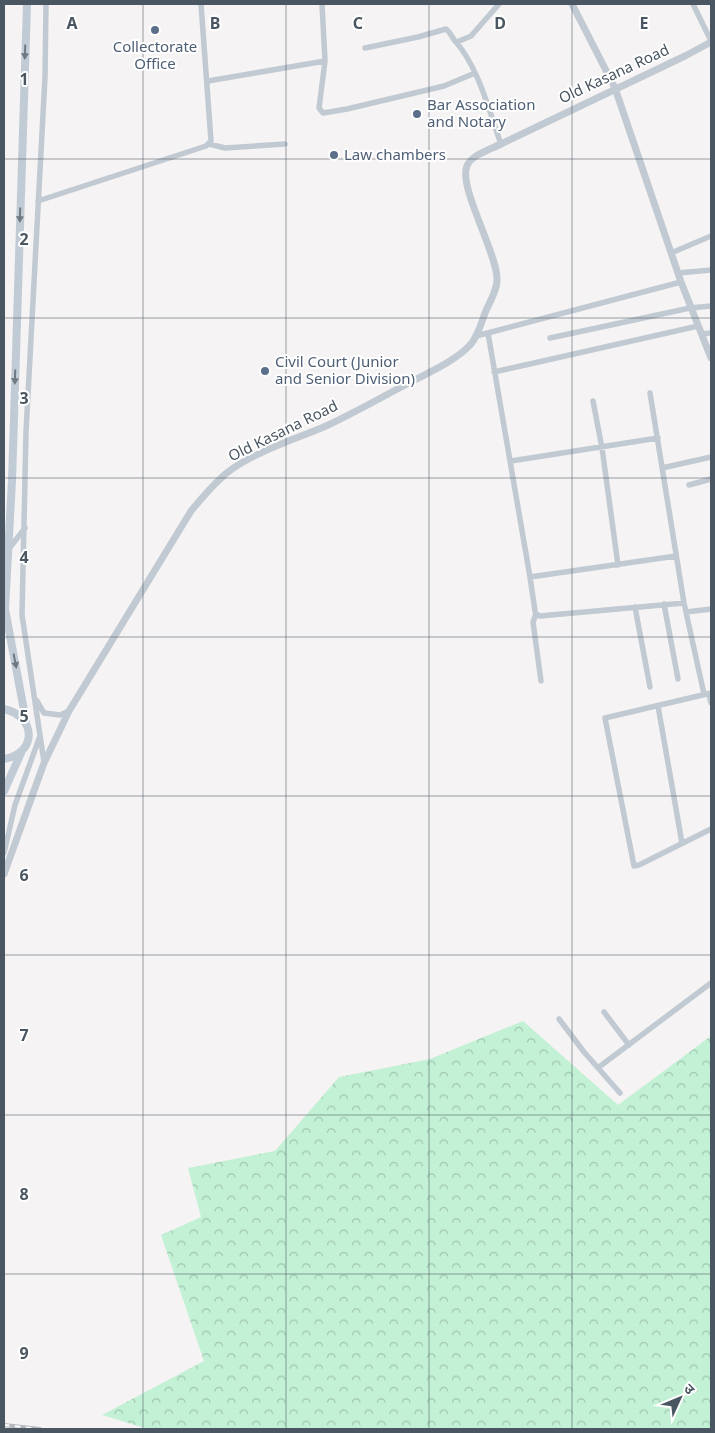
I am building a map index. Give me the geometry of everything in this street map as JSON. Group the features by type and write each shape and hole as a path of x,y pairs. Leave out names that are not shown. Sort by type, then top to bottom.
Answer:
{"main road":[{"path":"4,791 25,748 29,734 5,609 27,4"},
{"path":"4,709 15,711 26,722"},
{"path":"4,758 14,757 21,753"}],"street":[{"path":"44,763 22,615 26,432 45,77 46,4"},
{"path":"201,4 212,138 209,144"},
{"path":"322,4 325,61 320,108 323,113 444,86 475,73"},
{"path":"457,42 471,36 499,4"},
{"path":"572,4 615,88 690,308 711,358"},
{"path":"693,4 711,41"},
{"path":"365,48 446,29 462,47 475,73 501,144"},
{"name":"Old Kasana Road","path":"4,874 44,763 50,754 69,711 191,511 226,474 270,450 327,425 428,372 458,354 476,336 496,287 497,276 465,177 469,162 476,156 684,56 711,41"},
{"path":"208,80 325,61"},
{"path":"38,201 161,162 209,144 225,148 285,144"},
{"path":"671,253 711,236"},
{"path":"678,273 711,270"},
{"path":"476,336 681,282"},
{"path":"550,338 690,308 711,306"},
{"path":"494,372 698,326"},
{"path":"488,333 536,614 533,622 542,681"},
{"path":"701,334 711,333"},
{"path":"650,393 684,603 711,703"},
{"path":"593,401 602,448 618,564"},
{"path":"511,461 658,438"},
{"path":"662,468 711,457"},
{"path":"688,485 711,480"},
{"path":"8,550 25,528"},
{"path":"530,577 676,556"},
{"path":"536,614 543,616 684,603"},
{"path":"664,604 678,679"},
{"path":"635,607 650,687"},
{"path":"686,612 711,609"},
{"path":"34,694 39,707 44,713 60,715 69,711"},
{"path":"708,694 605,718 634,866 711,829"},
{"path":"658,706 682,844"},
{"path":"4,853 15,805 40,736"},
{"path":"599,1067 711,983"},
{"path":"604,1012 629,1045"},
{"path":"559,1019 584,1052 620,1093"}],"green space":[{"path":"523,1021 618,1105 711,1036 711,1429 148,1429 102,1415 204,1361 161,1235 201,1217 188,1168 275,1151 339,1077 430,1059"}],"railway":[{"path":"4,1425 40,1429"}],"place":[{"name":"Collectorate Office","path":"155,30"},
{"name":"Bar Association and Notary","path":"417,114"},
{"name":"Law chambers","path":"334,155"},
{"name":"Civil Court (Junior and Senior Division)","path":"265,371"}]}
